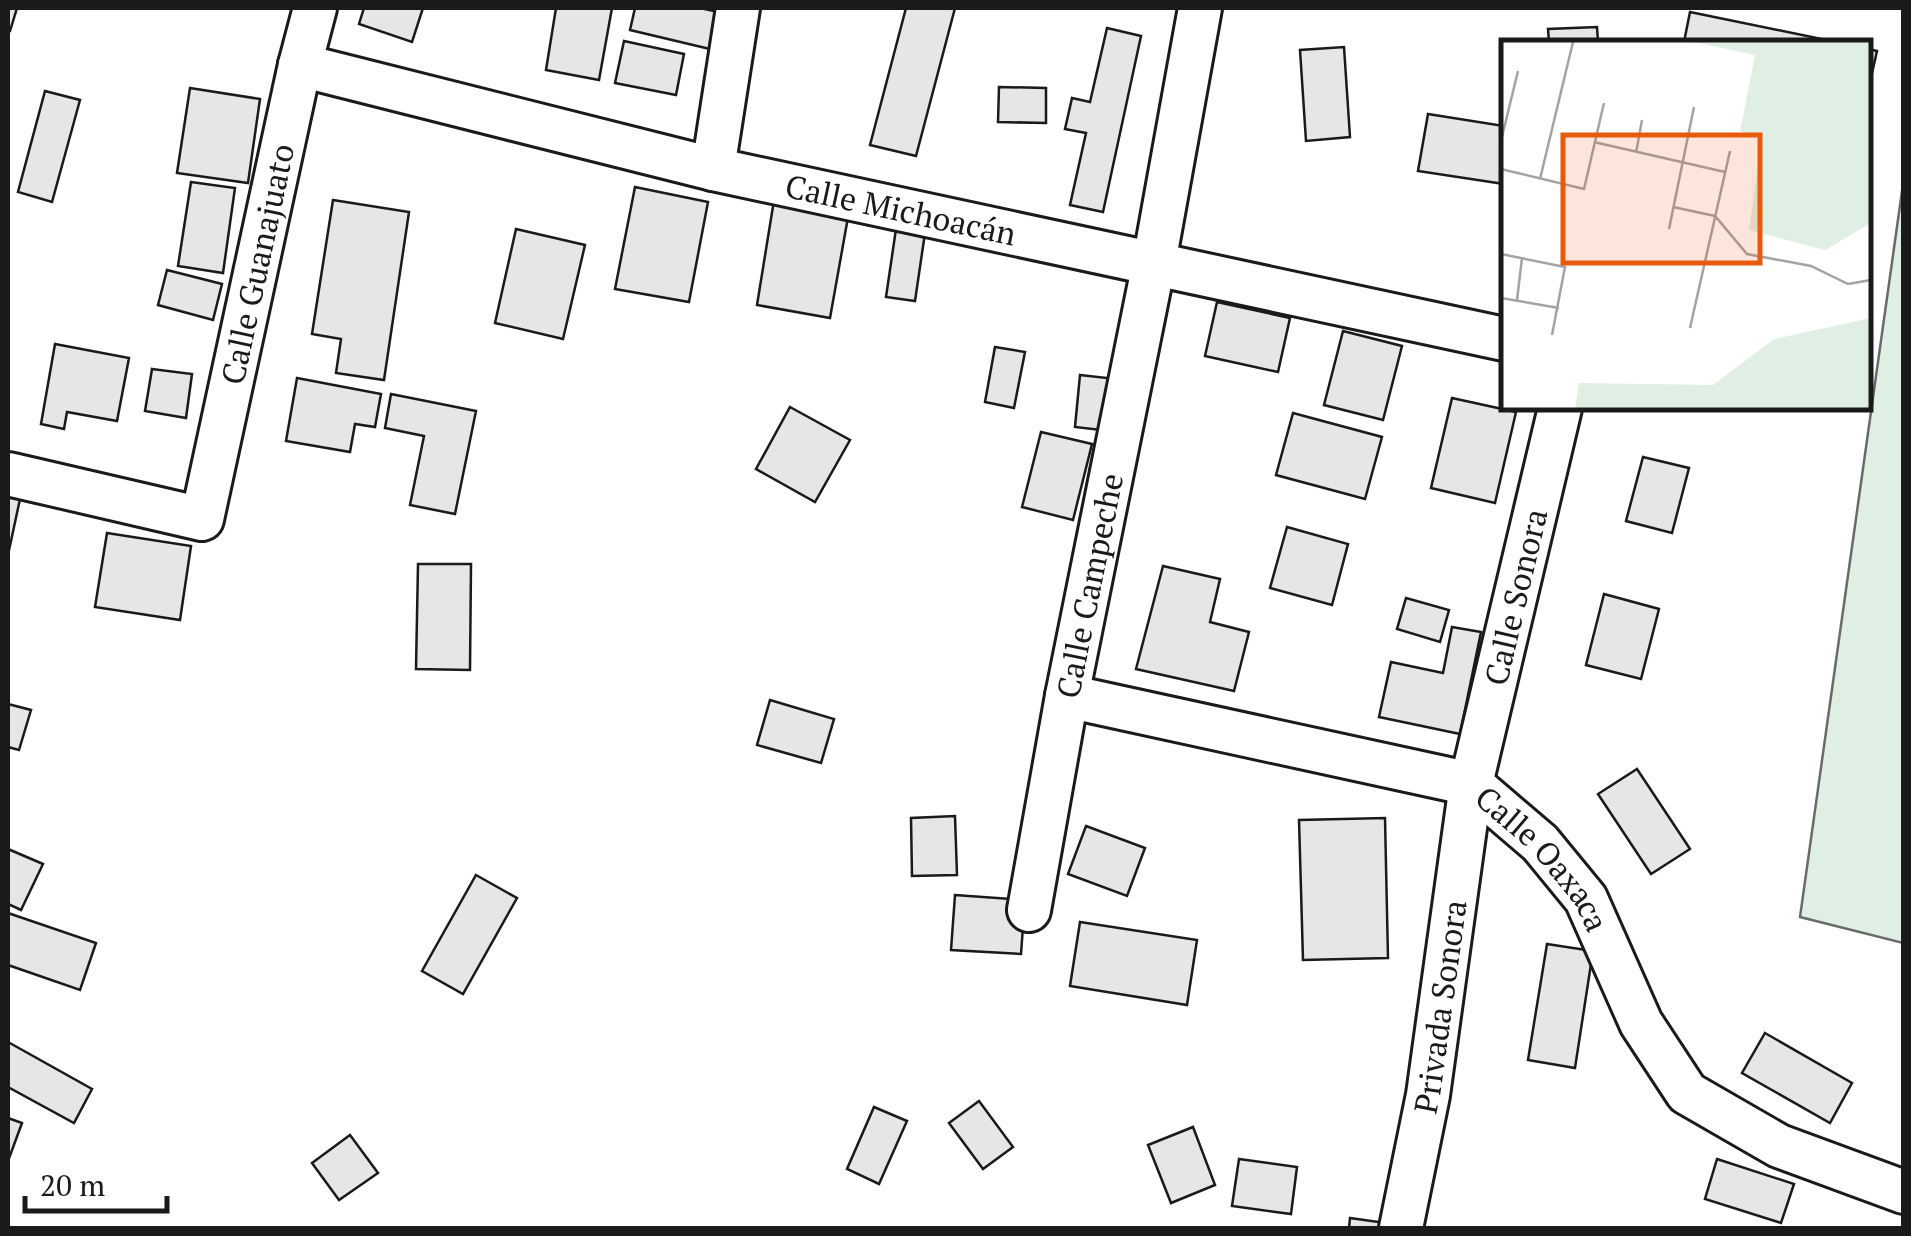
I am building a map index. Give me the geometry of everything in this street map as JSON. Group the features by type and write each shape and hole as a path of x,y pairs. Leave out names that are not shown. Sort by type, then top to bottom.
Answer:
{"street":[{"name":"Calle Guanajuato","path":"8,474 202,519 315,8"},
{"path":"713,169 738,8"},
{"name":"Calle Campeche","path":"1029,910 1200,8"},
{"name":"Calle Michoacán","path":"300,64 713,169 1501,337"},
{"name":"Calle Sonora","path":"1471,784 1560,410"},
{"name":"Calle Oaxaca","path":"1067,696 1471,784 1540,843 1586,899 1641,1023 1686,1093 1779,1146 1904,1192"},
{"name":"Privada Sonora","path":"1401,1228 1428,1095 1471,784"}],"green space":[{"path":"1903,184 1903,943 1800,917"}],"building":[{"path":"8,8 17,8 10,31 8,31"},
{"path":"364,8 423,8 412,42 359,24"},
{"path":"556,8 612,8 599,80 546,70"},
{"path":"635,8 700,8 723,13 714,50 630,30"},
{"path":"906,8 955,8 916,156 870,145"},
{"path":"1690,12 1826,40 1684,40"},
{"path":"1597,27 1598,40 1549,40 1548,29"},
{"path":"1107,28 1141,36 1103,212 1070,205 1086,133 1065,129 1072,98 1090,102"},
{"path":"624,41 684,54 676,95 615,83"},
{"path":"1344,47 1350,137 1306,141 1300,50"},
{"path":"1871,50 1877,51 1871,78"},
{"path":"999,87 1046,88 1046,123 998,122"},
{"path":"190,88 260,99 248,183 177,173"},
{"path":"45,91 80,100 52,202 18,192"},
{"path":"1428,114 1501,126 1501,184 1418,171"},
{"path":"191,182 235,188 223,273 178,266"},
{"path":"635,187 708,202 689,302 615,289"},
{"path":"775,194 850,206 830,318 757,305"},
{"path":"333,200 409,212 384,380 336,373 341,339 312,334"},
{"path":"516,229 585,245 563,339 495,323"},
{"path":"896,229 925,233 915,301 886,297"},
{"path":"167,270 222,284 213,320 158,305"},
{"path":"1217,302 1290,318 1278,372 1205,356"},
{"path":"1343,331 1402,346 1383,420 1324,405"},
{"path":"55,344 129,358 117,421 67,412 64,429 41,424"},
{"path":"995,347 1025,352 1014,408 985,402"},
{"path":"152,369 192,374 186,418 145,411"},
{"path":"1080,375 1125,380 1119,432 1075,427"},
{"path":"297,378 381,394 375,427 355,424 350,452 286,441"},
{"path":"391,394 476,411 455,514 410,505 424,436 385,428"},
{"path":"1452,398 1516,412 1495,503 1431,488"},
{"path":"790,407 850,440 815,502 756,469"},
{"path":"1293,413 1382,437 1365,499 1276,475"},
{"path":"1041,432 1092,444 1073,520 1022,507"},
{"path":"1643,457 1689,468 1672,533 1626,521"},
{"path":"8,496 20,499 8,555"},
{"path":"1287,527 1348,544 1332,605 1270,588"},
{"path":"107,533 191,546 180,620 95,607"},
{"path":"418,564 471,564 470,670 416,669"},
{"path":"1163,566 1220,579 1210,622 1249,632 1234,691 1136,669"},
{"path":"1604,594 1659,609 1641,679 1586,665"},
{"path":"1406,598 1449,610 1440,642 1397,629"},
{"path":"1452,627 1481,632 1460,734 1379,717 1391,662 1443,673"},
{"path":"770,700 834,719 821,763 757,745"},
{"path":"8,704 31,710 19,750 8,747"},
{"path":"1637,769 1690,849 1651,874 1598,794"},
{"path":"955,816 957,875 912,876 911,818"},
{"path":"1385,818 1388,958 1303,960 1299,820"},
{"path":"1086,826 1145,848 1127,896 1068,874"},
{"path":"8,849 43,864 21,910 8,904"},
{"path":"476,875 517,898 463,994 422,971"},
{"path":"955,895 1025,900 1021,954 951,950"},
{"path":"8,913 96,943 80,990 8,965"},
{"path":"1080,922 1197,940 1187,1005 1070,986"},
{"path":"1547,944 1593,951 1575,1068 1528,1060"},
{"path":"1765,1033 1852,1083 1830,1123 1742,1073"},
{"path":"8,1042 92,1089 74,1123 8,1087"},
{"path":"979,1101 1013,1147 983,1169 949,1123"},
{"path":"874,1107 907,1121 879,1184 847,1169"},
{"path":"8,1118 22,1123 8,1161"},
{"path":"1193,1127 1215,1185 1171,1203 1148,1145"},
{"path":"350,1135 378,1173 339,1200 312,1163"},
{"path":"1239,1159 1297,1167 1291,1214 1232,1206"},
{"path":"1717,1159 1794,1184 1781,1223 1705,1199"},
{"path":"1350,1218 1393,1224 1392,1228 1349,1228"}]}
